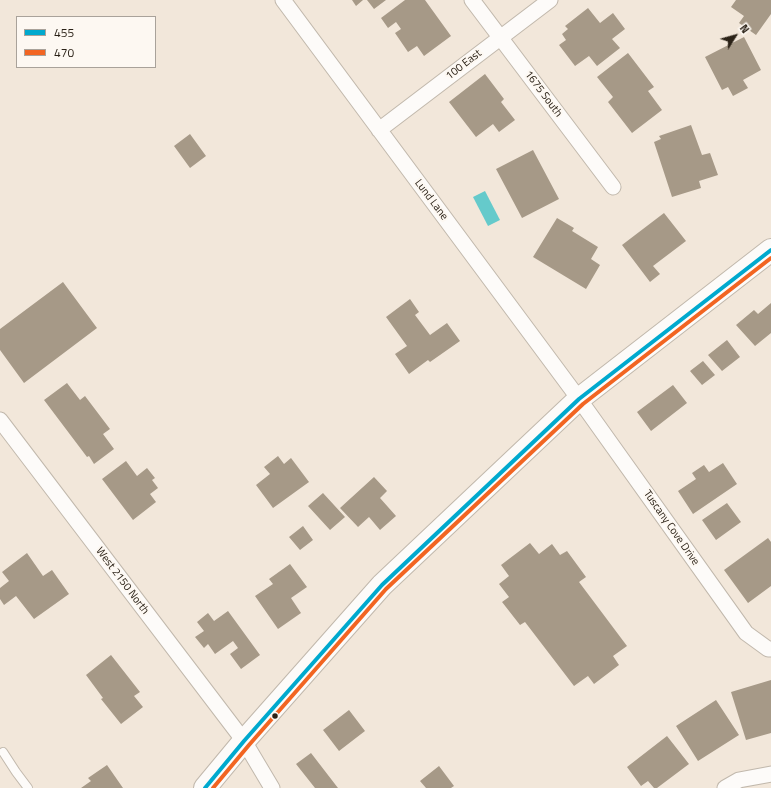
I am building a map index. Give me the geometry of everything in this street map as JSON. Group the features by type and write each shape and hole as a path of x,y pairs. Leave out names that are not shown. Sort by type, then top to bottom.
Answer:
{"main road":[{"path":"205,788 244,741 382,585 580,399 771,250"}],"street":[{"name":"Lund Lane","path":"283,0 580,399"},
{"name":"1675 South","path":"472,0 613,187"},
{"name":"100 East","path":"379,130 550,0"},
{"name":"Tuscany Cove Drive","path":"580,399 746,633 768,649 771,649"},
{"name":"West 2150 North","path":"0,420 244,741 272,788"},
{"path":"725,788 739,780 771,774"}],"lane":[{"path":"4,752 28,788"}],"water":[{"path":"485,191 500,220 488,226 473,197"}],"building":[{"path":"352,0 363,0 356,6"},
{"path":"367,0 386,0 374,9"},
{"path":"405,0 425,0 451,36 424,56 417,46 408,52 395,33 401,29 396,22 388,28 381,18"},
{"path":"736,0 771,0 771,14 756,35 739,23 744,16 731,7"},
{"path":"588,8 600,23 613,13 625,29 612,39 620,48 597,66 589,56 575,66 559,45 566,40 562,34 568,29 565,26"},
{"path":"744,37 761,70 743,80 748,88 733,96 728,87 722,90 705,57"},
{"path":"628,53 654,87 648,91 662,110 632,133 608,102 613,97 597,77"},
{"path":"485,74 504,99 501,102 515,120 499,132 493,124 476,137 449,102"},
{"path":"691,125 702,155 710,153 718,175 699,181 701,188 672,197 654,142 661,139 659,136"},
{"path":"190,134 206,156 190,168 174,146"},
{"path":"533,150 559,199 522,218 496,169"},
{"path":"664,213 686,241 653,266 660,274 650,282 622,245"},
{"path":"557,218 574,228 572,231 598,247 591,259 600,265 586,289 533,257"},
{"path":"63,282 97,328 24,383 0,350 0,329"},
{"path":"410,299 419,312 415,315 430,335 447,323 460,341 430,362 428,360 409,374 395,354 407,346 386,317"},
{"path":"771,303 771,333 755,346 736,325 754,310 758,314"},
{"path":"727,340 740,357 722,371 708,355"},
{"path":"703,361 715,375 702,385 690,371"},
{"path":"67,383 80,400 85,396 110,429 103,434 114,449 94,464 89,456 87,457 44,400"},
{"path":"673,385 687,403 651,431 637,412"},
{"path":"278,456 284,464 291,458 309,482 273,508 256,485 270,474 264,467"},
{"path":"126,461 137,476 147,468 155,478 152,480 158,488 150,494 156,502 133,520 102,479"},
{"path":"723,463 737,484 693,514 678,491 696,479 692,473 704,465 709,472"},
{"path":"374,477 387,491 380,498 396,516 380,530 369,517 358,527 340,508"},
{"path":"323,493 345,517 330,530 308,506"},
{"path":"727,503 741,522 716,540 702,520"},
{"path":"303,526 313,540 300,550 289,537"},
{"path":"768,538 771,542 771,586 748,603 724,570"},
{"path":"530,543 539,554 552,544 560,555 567,551 586,577 579,582 627,646 613,656 619,665 594,684 588,676 574,686 525,622 520,625 502,602 509,597 499,584 509,576 501,565"},
{"path":"27,553 43,576 52,570 69,594 34,619 16,596 4,605 0,599 0,588 9,581 2,572"},
{"path":"290,564 307,587 291,598 301,613 278,629 255,596 273,584 269,579"},
{"path":"228,611 260,655 241,669 230,654 238,648 233,641 215,654 208,644 204,648 195,637 204,631 197,622 208,613 214,621"},
{"path":"111,655 140,692 134,696 143,707 121,724 101,699 103,698 86,675"},
{"path":"771,680 771,733 746,740 731,692"},
{"path":"716,700 739,735 698,761 676,726"},
{"path":"349,710 365,731 339,751 323,730"},
{"path":"667,736 689,764 657,788 654,788 648,781 641,786 627,767"},
{"path":"311,753 338,788 315,788 296,764"},
{"path":"107,765 123,788 81,788 91,781 88,778"},
{"path":"439,766 454,786 451,788 426,788 420,781"}],"transit line":[{"name":"455","path":"205,788 244,741 382,585 579,399 771,250"},
{"name":"470","path":"213,788 386,589 583,404 771,258"}]}
